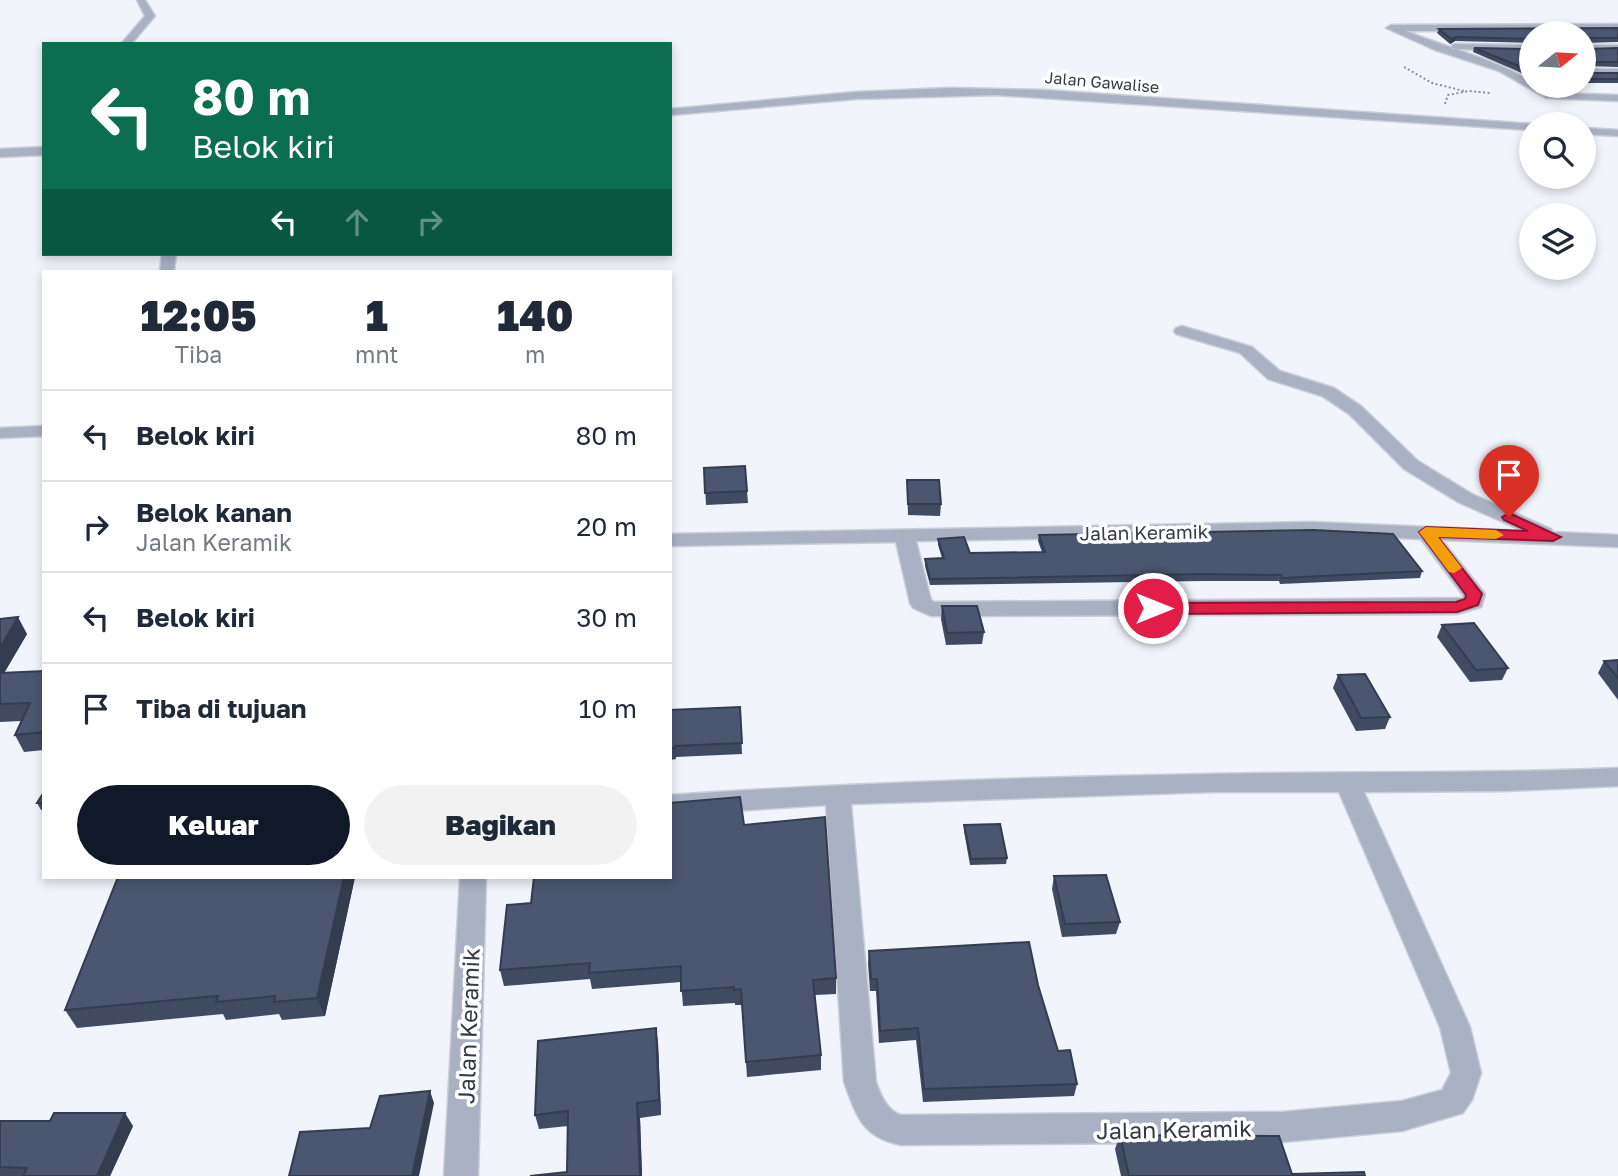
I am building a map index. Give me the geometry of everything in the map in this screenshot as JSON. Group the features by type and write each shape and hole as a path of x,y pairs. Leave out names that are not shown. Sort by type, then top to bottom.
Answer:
{"street":[{"path":"128,42 141,30 150,16 141,0"},
{"path":"1618,27 1391,28 1435,47 1511,73 1550,96 1618,98"},
{"path":"1435,47 1519,48"},
{"path":"1596,48 1618,48"},
{"path":"1596,72 1618,72"},
{"path":"1511,73 1519,73"},
{"name":"Jalan Gawalise","path":"672,112 900,92 965,91 1043,93 1331,116 1519,126"},
{"path":"1596,132 1618,133"},
{"path":"0,153 42,151"},
{"path":"1182,331 1246,350 1274,375 1328,392 1355,410 1412,465 1465,498 1553,537"},
{"path":"0,433 42,431"},
{"name":"Jalan Keramik","path":"672,540 1311,528 1618,541"},
{"path":"905,536 921,603 932,609 1457,607 1473,602 1474,594 1426,532"},
{"path":"672,804 803,796 838,797 1211,783 1348,784 1618,777"},
{"name":"Jalan Keramik","path":"838,797 860,1082 871,1111 887,1128 957,1131 1282,1127 1402,1116 1425,1111 1452,1102 1461,1090 1466,1073 1455,1027 1348,784"},
{"name":"Jalan Keramik","path":"461,1176 473,879"}],"path":[{"path":"1404,67 1417,77 1447,89 1469,91"}],"building":[{"path":"1596,28 1618,28 1618,38 1596,38"},
{"path":"1439,29 1519,29 1519,39 1451,39"},
{"path":"1474,48 1519,49 1519,66"},
{"path":"1618,48 1618,62 1596,62 1596,49"},
{"path":"1596,73 1618,73 1618,79 1596,79"},
{"path":"745,466 747,491 705,493 704,468"},
{"path":"907,480 939,480 941,504 908,504"},
{"path":"1313,530 1393,534 1422,571 1282,578 1281,575 1204,574 930,579 925,559 944,558 938,539 964,537 970,553 1045,552 1039,535"},
{"path":"942,606 977,606 984,632 947,633"},
{"path":"18,617 0,648 0,619"},
{"path":"1474,623 1508,668 1476,670 1442,625"},
{"path":"1618,660 1618,678 1604,661"},
{"path":"42,671 42,732 15,735 30,703 0,704 0,673"},
{"path":"1365,674 1390,717 1361,718 1338,675"},
{"path":"740,707 742,743 672,748 672,710"},
{"path":"740,797 744,825 825,817 836,978 813,980 821,1055 746,1062 741,989 734,990 734,987 681,991 681,966 589,973 590,963 500,970 507,905 531,903 534,879 672,879 672,803"},
{"path":"1000,824 1007,858 971,859 964,825"},
{"path":"1106,875 1120,922 1065,924 1054,876"},
{"path":"117,879 344,879 317,998 274,1002 275,996 216,1002 218,996 65,1010"},
{"path":"1029,942 1038,985 1058,1051 1070,1050 1077,1084 924,1089 918,1028 880,1031 877,979 871,979 869,951"},
{"path":"656,1028 659,1100 637,1103 640,1176 530,1176 567,1172 568,1111 535,1115 538,1041"},
{"path":"430,1091 412,1176 289,1176 300,1132 370,1128 380,1096"},
{"path":"54,1113 125,1113 97,1176 23,1176 27,1168 0,1167 0,1121 50,1121"},
{"path":"1120,1135 1279,1136 1292,1174 1364,1172 1365,1176 1129,1176"}],"slow traffic":[{"path":"1454,568 1426,532 1496,535"}],"route":[{"path":"1153,608 1457,607 1473,602 1474,594 1426,532 1553,537 1509,517"}]}
